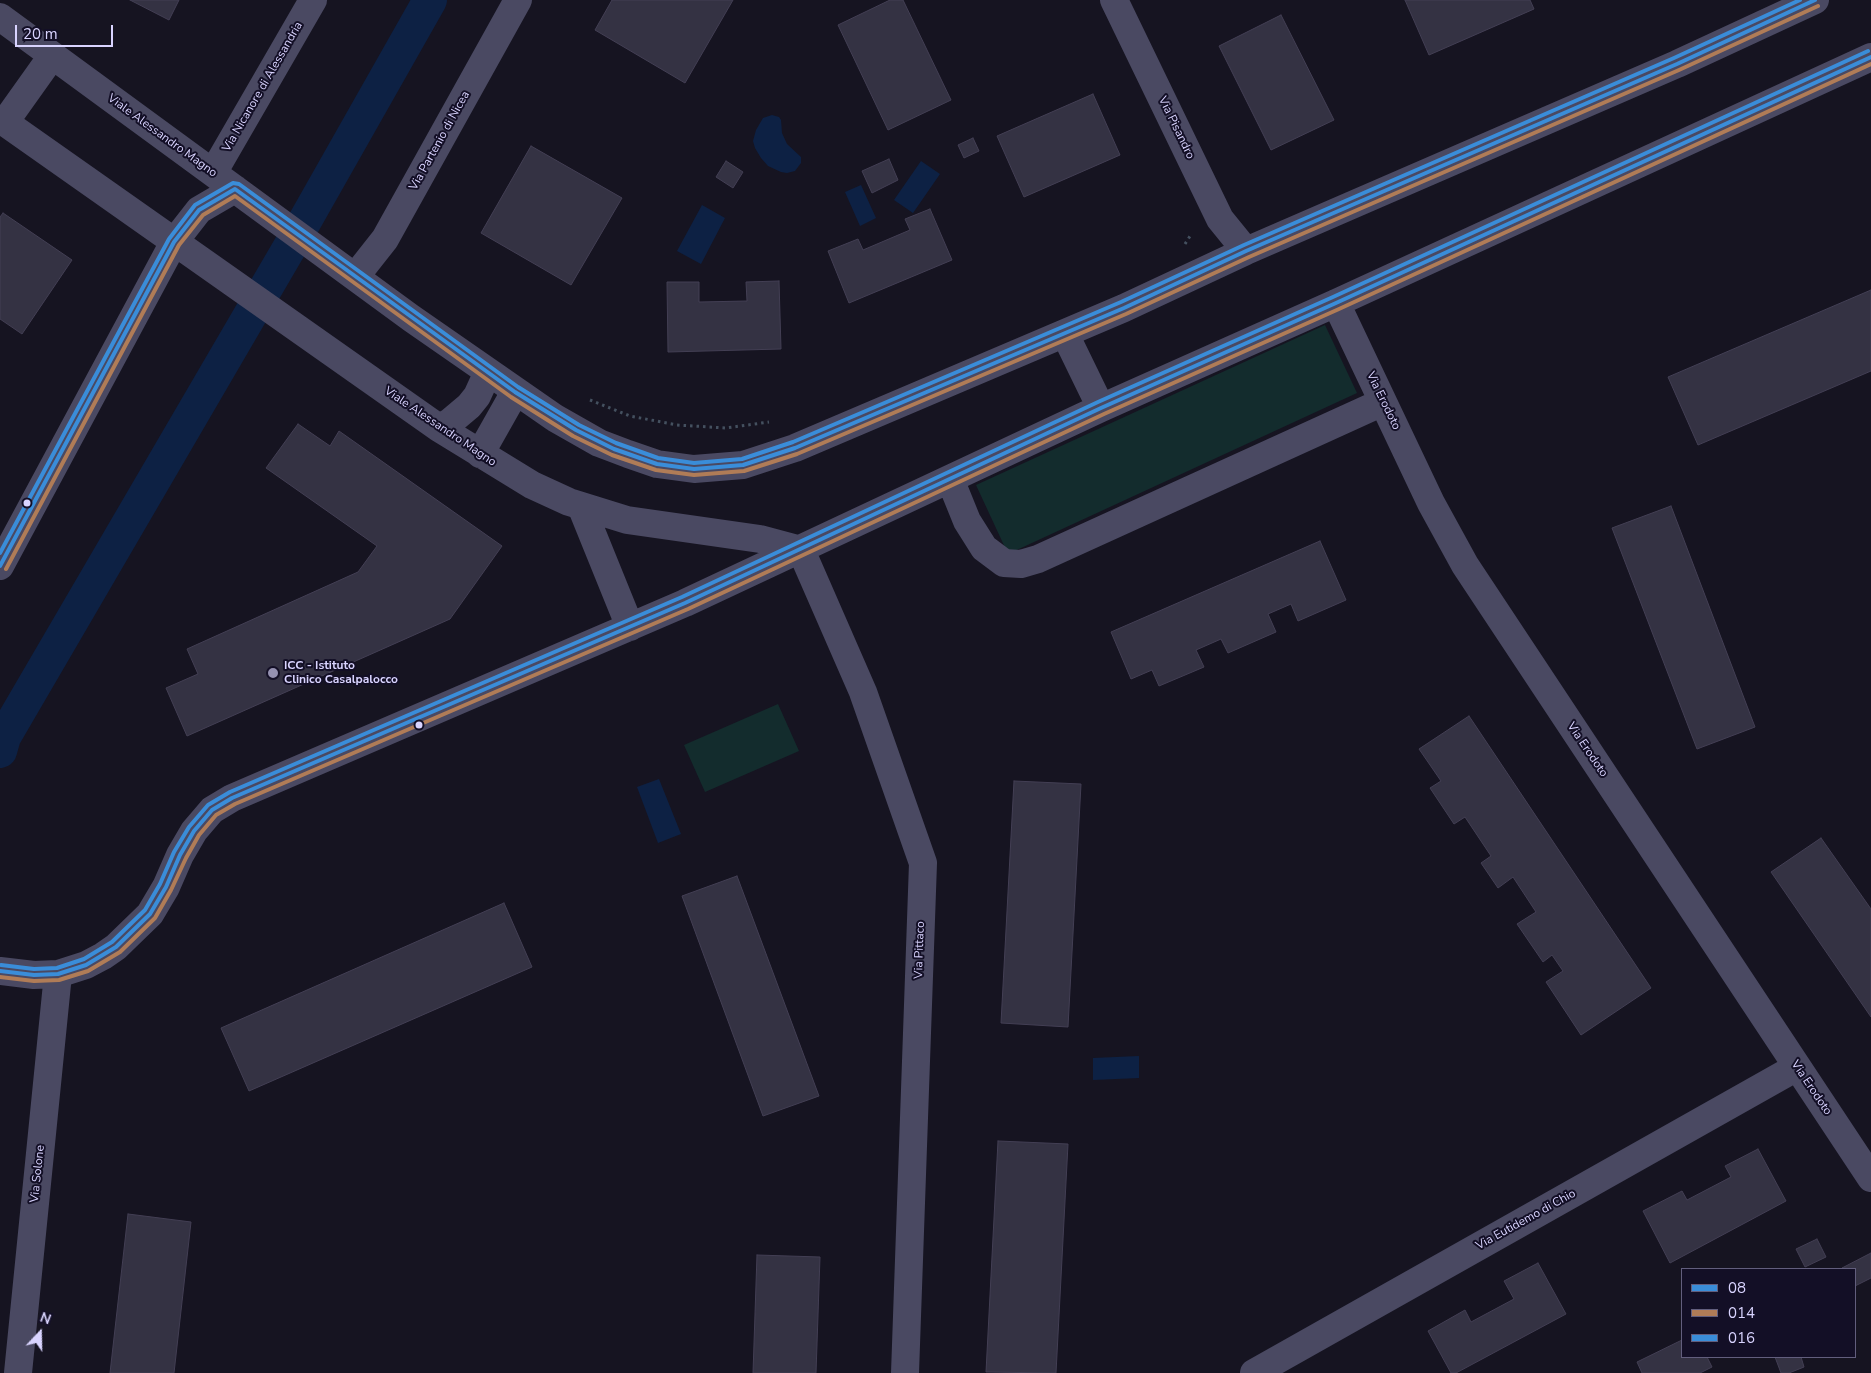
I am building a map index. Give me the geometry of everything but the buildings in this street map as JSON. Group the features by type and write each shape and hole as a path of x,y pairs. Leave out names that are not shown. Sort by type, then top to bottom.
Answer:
{"street":[{"name":"Via Nicanore di Alessandria","path":"224,181 313,0"},
{"name":"Via Partenio di Nicea","path":"355,277 385,239 518,0"},
{"name":"Via Pisandro","path":"1114,0 1220,219 1246,251"},
{"name":"Viale Alessandro Magno","path":"0,17 515,392 599,443 628,454 657,464 677,468 720,468 743,465 781,454 1065,334 1246,251 1677,64 1815,0"},
{"path":"2,121 52,56"},
{"path":"12,973 58,974 86,965 103,956 138,927 150,914 194,831 212,810 222,804 630,627 800,550 1101,408 1336,303 1871,58"},
{"name":"Viale Alessandro Magno","path":"2,121 439,428 532,485 581,506 627,520 760,539 800,550"},
{"path":"0,566 174,242 224,181"},
{"name":"Via Erodoto","path":"1336,303 1435,510 1469,572 1871,1178"},
{"path":"1065,334 1101,408"},
{"path":"439,428 469,406 488,372"},
{"path":"480,454 515,392"},
{"path":"950,479 967,521 984,548 1004,563 1021,564 1038,560 1383,402"},
{"path":"581,506 630,627"},
{"name":"Via Pittaco","path":"800,550 863,692 923,863 905,1373"},
{"name":"Via Solone","path":"18,1373 58,974"},
{"name":"Via Eutidemo di Chio","path":"1254,1373 1797,1067"}],"path":[{"path":"1181,250 1194,230 1220,219"},
{"path":"585,398 630,416 676,425 726,428 776,421"}],"green space":[{"path":"1325,325 1357,393 1008,554 976,485"},
{"path":"778,704 799,751 705,792 684,745"}],"water":[{"path":"772,115 779,117 782,133 787,144 801,157 801,163 795,171 781,172 768,166 755,148 753,141 756,130 763,118"},
{"path":"921,161 940,174 913,213 894,200"},
{"path":"861,185 876,218 860,226 845,192"},
{"path":"702,205 725,218 701,264 677,251"},
{"path":"659,779 681,834 658,843 637,787"},
{"path":"1139,1056 1139,1078 1093,1080 1093,1058"}],"waterway":[{"path":"0,751 4,737 298,233 430,0"}],"transit line":[{"name":"016","path":"0,553 169,239 195,205 233,183 239,184 518,387 579,425 616,443 658,458 694,463 742,459 793,442 1121,302 1244,245 1674,58 1800,0"},
{"name":"08","path":"0,566 174,242 199,210 235,189 515,392 576,430 614,449 657,464 694,469 743,465 795,448 1124,308 1246,251 1677,64 1815,0"},
{"name":"014","path":"6,569 179,245 203,215 235,196 511,397 573,436 612,455 656,470 694,475 744,471 797,454 1126,314 1249,257 1679,70 1818,6"},
{"name":"016","path":"1,965 34,969 57,968 84,959 112,942 145,910 160,884 174,852 189,827 208,805 230,792 682,597 1098,402 1333,297 1868,51"},
{"name":"08","path":"0,971 34,975 58,974 86,965 116,947 150,914 194,831 212,810 232,798 685,603 1101,408 1336,303 1871,57"},
{"name":"014","path":"0,977 34,981 59,980 88,971 120,952 155,918 199,835 216,815 235,804 688,609 1104,414 1339,309 1871,64"}],"place":[{"name":"ICC - Istituto Clinico Casalpalocco","path":"273,673"}]}
